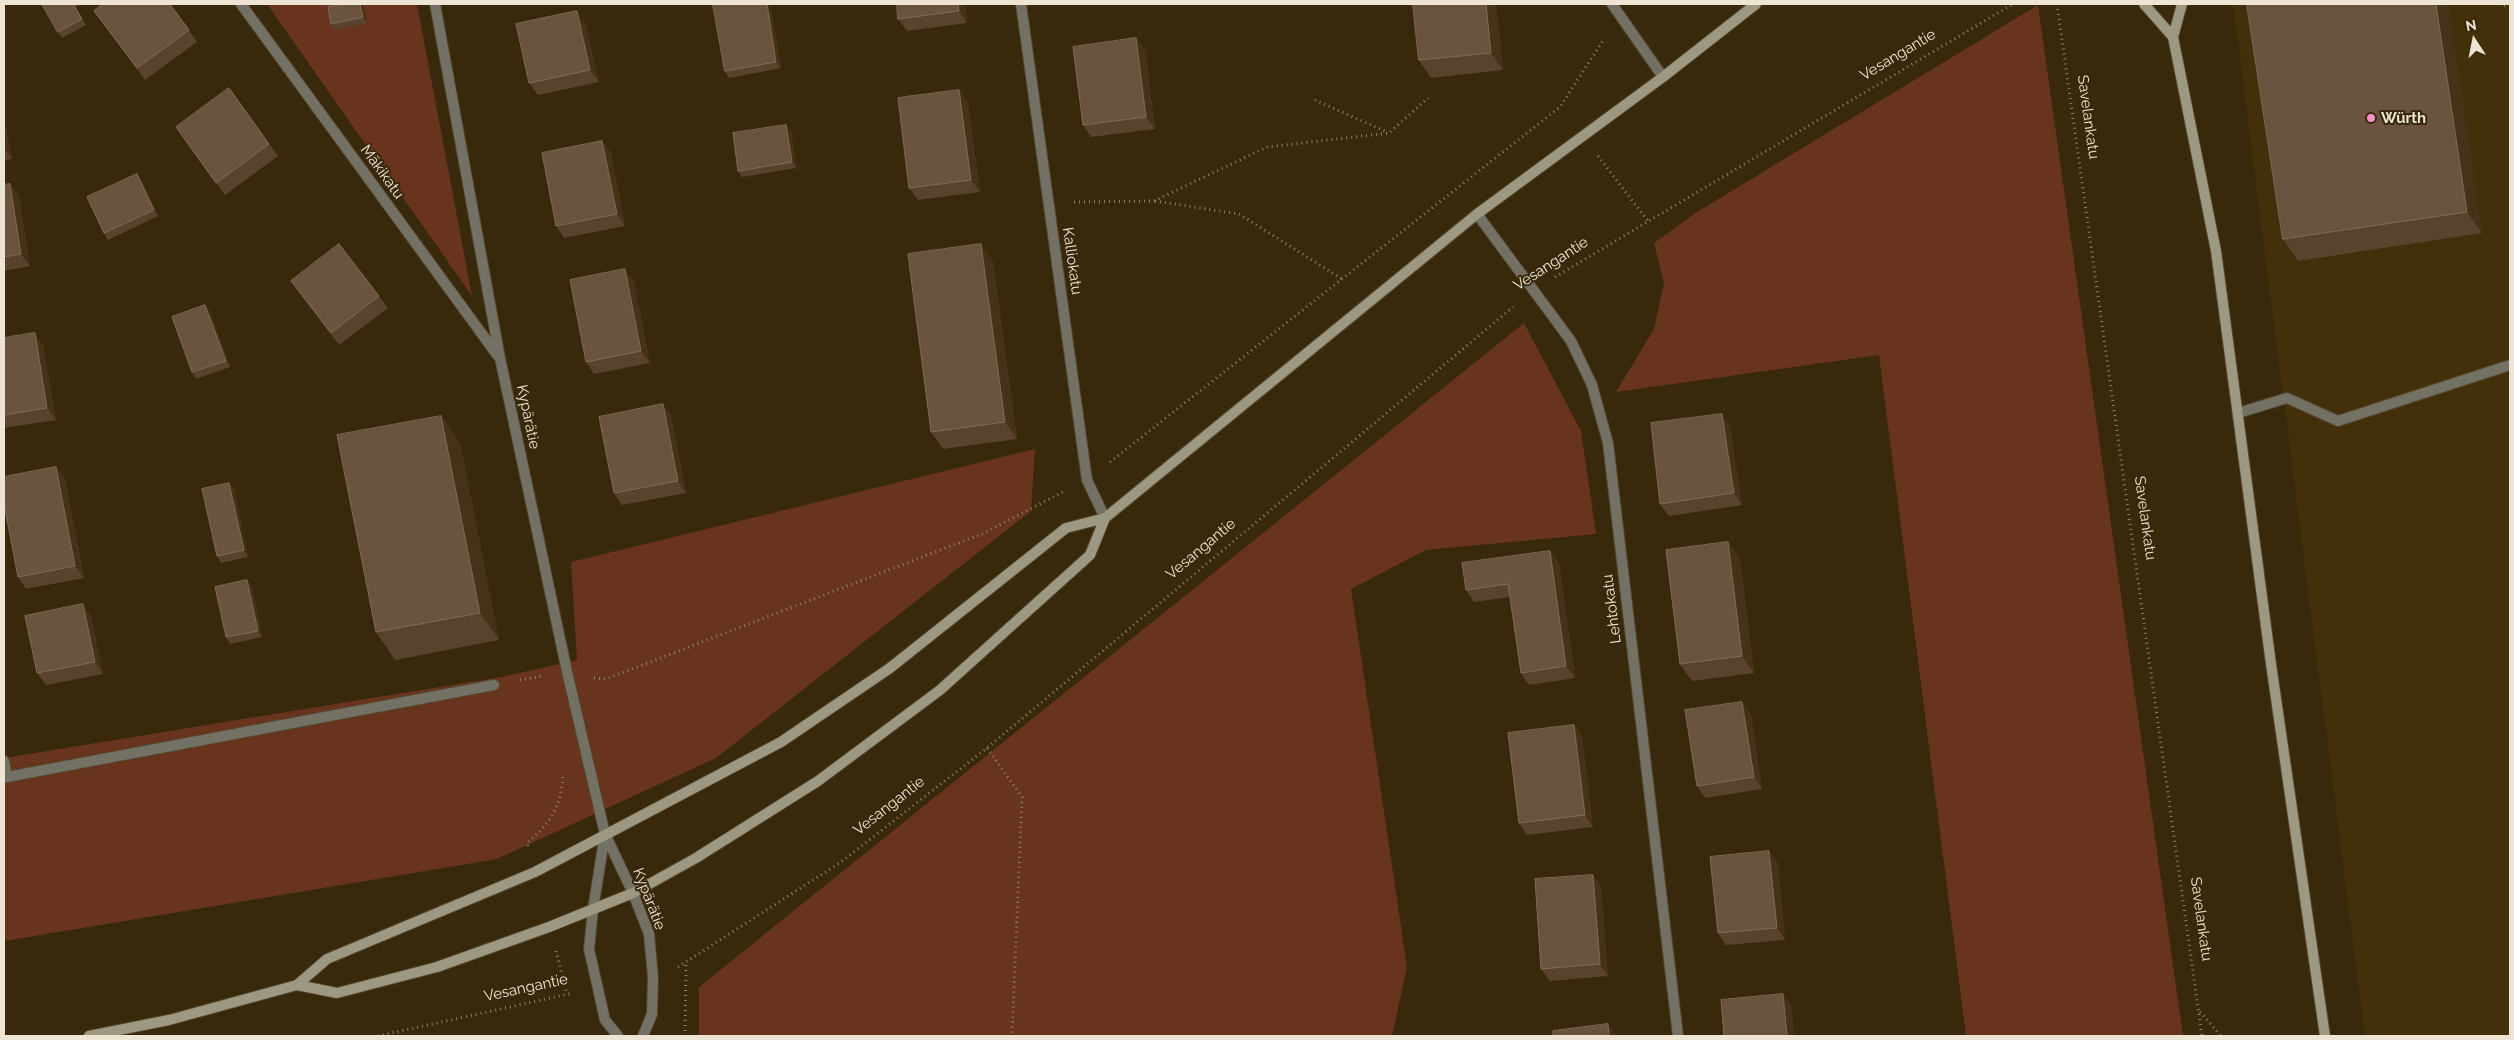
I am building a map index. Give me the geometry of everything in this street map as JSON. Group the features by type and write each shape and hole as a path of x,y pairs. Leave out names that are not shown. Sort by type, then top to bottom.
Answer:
{"main road":[{"path":"89,1036 169,1020 297,985 327,959 534,872 781,742 890,668 1066,528 1105,518 1477,214 1663,77 1756,4"},
{"path":"2144,4 2173,37"},
{"path":"2182,4 2173,37 2216,251 2325,1036"},
{"path":"297,985 337,993 437,967 549,927 633,893 696,858 818,781 940,690 1090,555 1105,518"}],"street":[{"name":"Mäkikatu","path":"241,4 500,358"},
{"name":"Kypärätie","path":"436,4 500,358 568,676 606,834 649,934 653,977 652,1014 643,1036"},
{"name":"Kalliokatu","path":"1021,4 1087,480 1105,518"},
{"path":"1612,4 1663,77"},
{"name":"Lehtokatu","path":"1477,214 1532,291 1571,341 1592,385 1608,443 1678,1036"},
{"path":"2238,413 2287,398 2338,421 2510,365"},
{"path":"4,761 7,777 494,685"},
{"name":"Kypärätie","path":"606,834 593,909 589,949 605,1020 618,1036"}],"path":[{"name":"Vesangantie","path":"653,977 686,964 841,862 987,748 1532,291 2013,4"},
{"name":"Savelankatu","path":"2057,4 2202,1036"},
{"path":"2504,6 2508,4"},
{"path":"568,676 606,679 982,534 1087,480 1560,107 1620,16"},
{"path":"1154,201 1267,148 1389,132 1428,98"},
{"path":"1314,100 1389,132"},
{"path":"1560,107 1648,221"},
{"path":"1048,202 1154,201 1239,214 1342,279"},
{"path":"987,748 1022,797 1012,1036"},
{"path":"534,872 527,843 544,828 559,805 563,778 562,769"},
{"path":"549,927 567,994"},
{"path":"685,1036 686,964"},
{"name":"Vesangantie","path":"378,1036 567,994 598,990"},
{"path":"2199,1012 2221,1036"}],"shaded area":[{"path":"267,4 417,4 472,296"},
{"path":"2233,4 2510,4 2510,1036 2365,1036"},
{"path":"2038,5 2183,1036 1966,1036 1879,355 1616,392 1654,329 1664,283 1654,243 1697,212"},
{"path":"1524,323 1581,431 1596,534 1426,550 1351,589 1407,967 1392,1036 699,1036 699,987"},
{"path":"1035,449 1031,511 716,758 497,859 4,941 4,758 501,677 577,660 571,562"}],"building":[{"path":"42,4 73,4 82,19 58,32"},
{"path":"103,4 170,4 189,30 137,68 94,11"},
{"path":"360,4 363,17 331,24 328,7"},
{"path":"713,4 767,4 776,62 725,71"},
{"path":"897,4 958,4 959,11 898,19"},
{"path":"1413,4 1486,4 1491,53 1419,60"},
{"name":"Würth","path":"2247,4 2436,4 2467,212 2283,239"},
{"path":"577,11 590,70 529,83 516,24"},
{"path":"1136,38 1146,117 1083,125 1073,47"},
{"path":"229,88 269,144 216,183 176,127"},
{"path":"959,90 971,180 909,188 898,98"},
{"path":"786,125 792,162 738,171 733,133"},
{"path":"602,141 617,214 556,226 542,153"},
{"path":"137,174 154,210 104,233 87,197"},
{"path":"10,184 21,254 4,257 4,185"},
{"path":"339,244 379,296 331,333 291,281"},
{"path":"981,244 1005,422 931,432 908,254"},
{"path":"625,269 641,351 586,362 570,280"},
{"path":"205,305 226,361 192,372 172,317"},
{"path":"35,333 47,408 4,415 4,338"},
{"path":"663,404 678,481 614,493 599,417"},
{"path":"1722,414 1734,493 1660,504 1651,423"},
{"path":"441,416 480,613 376,632 337,435"},
{"path":"56,467 75,566 18,577 4,504 4,477"},
{"path":"229,483 244,550 217,556 202,489"},
{"path":"1728,542 1742,656 1680,664 1666,550"},
{"path":"1550,551 1566,666 1521,673 1508,584 1466,590 1462,563"},
{"path":"247,580 258,631 226,637 215,587"},
{"path":"83,604 95,662 37,673 25,616"},
{"path":"1742,702 1754,777 1697,786 1685,710"},
{"path":"1574,725 1585,815 1519,823 1508,733"},
{"path":"1769,851 1777,928 1718,933 1710,857"},
{"path":"1593,875 1600,964 1541,969 1535,879"},
{"path":"1783,994 1787,1036 1724,1036 1721,1000"},
{"path":"1608,1024 1609,1036 1553,1036 1553,1031"}],"place":[{"name":"Würth","path":"2371,118"}]}
